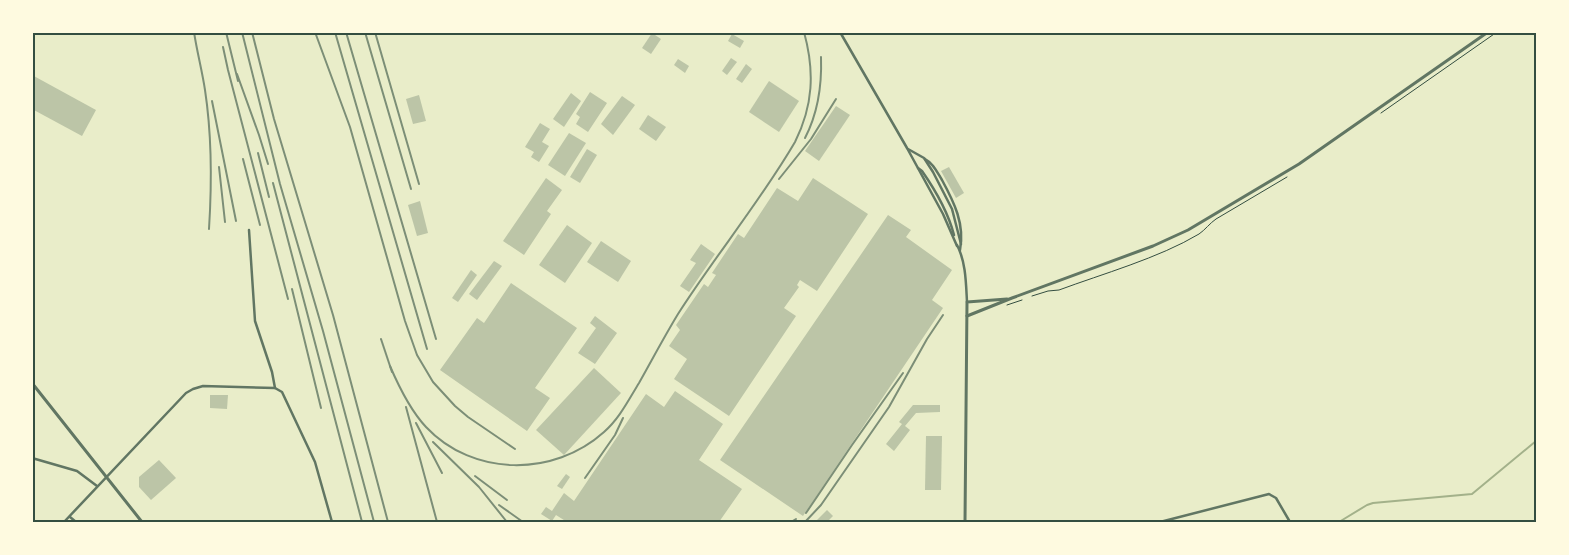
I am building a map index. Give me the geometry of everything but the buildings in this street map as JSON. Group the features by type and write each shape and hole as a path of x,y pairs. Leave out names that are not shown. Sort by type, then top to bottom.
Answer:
{"street":[{"path":"840,32 917,167 922,171 939,199 948,217 960,251"},
{"path":"967,316 1153,246 1188,230 1299,164 1488,32"},
{"path":"907,148 924,158 950,203 961,244 960,251 967,302 966,522"},
{"path":"249,230 255,321 272,372 274,388"},
{"path":"967,302 1012,298"},
{"path":"32,383 142,522"},
{"path":"64,522 186,393 193,388 203,386 274,388 280,390 311,452 332,522"},
{"path":"32,458 72,468 83,474 97,486"},
{"path":"1160,522 1269,494 1276,498 1290,522"},
{"path":"70,516 76,522"}],"path":[{"path":"1380,113 1496,32"},
{"path":"1006,306 1048,291 1058,290 1167,249 1200,233 1216,219 1288,176"}],"waterway":[{"path":"1339,522 1373,503 1472,494 1536,441"}],"railway":[{"path":"194,32 205,90 209,125 211,176 209,229"},
{"path":"226,32 238,81"},
{"path":"242,32 280,184 323,331 374,522"},
{"path":"252,32 274,119 333,315 388,522"},
{"path":"315,32 350,127 405,321 417,355 433,382 455,406 515,449"},
{"path":"335,32 427,349"},
{"path":"346,32 436,339"},
{"path":"365,32 411,189"},
{"path":"375,32 419,184"},
{"path":"390,366 410,406 426,427 445,443 467,455 490,462 514,465 538,463 562,457 584,447 604,432 623,409 678,314 767,186 795,142 809,102 811,75 808,47 804,32"},
{"path":"223,47 288,299"},
{"path":"805,138 813,119 818,99 821,57"},
{"path":"237,74 268,164"},
{"path":"779,179 811,139 836,99"},
{"path":"212,101 236,221"},
{"path":"258,153 269,197"},
{"path":"243,159 260,225"},
{"path":"219,167 225,222"},
{"path":"273,183 362,522"},
{"path":"292,289 321,408"},
{"path":"805,522 821,505 889,407 927,339 943,315"},
{"path":"381,339 392,372"},
{"path":"806,513 903,373"},
{"path":"406,407 437,522"},
{"path":"585,478 615,435 623,418"},
{"path":"416,423 442,473"},
{"path":"433,442 479,487 507,522"},
{"path":"475,476 507,500"},
{"path":"499,505 523,522"},
{"path":"791,522 796,519"}]}
